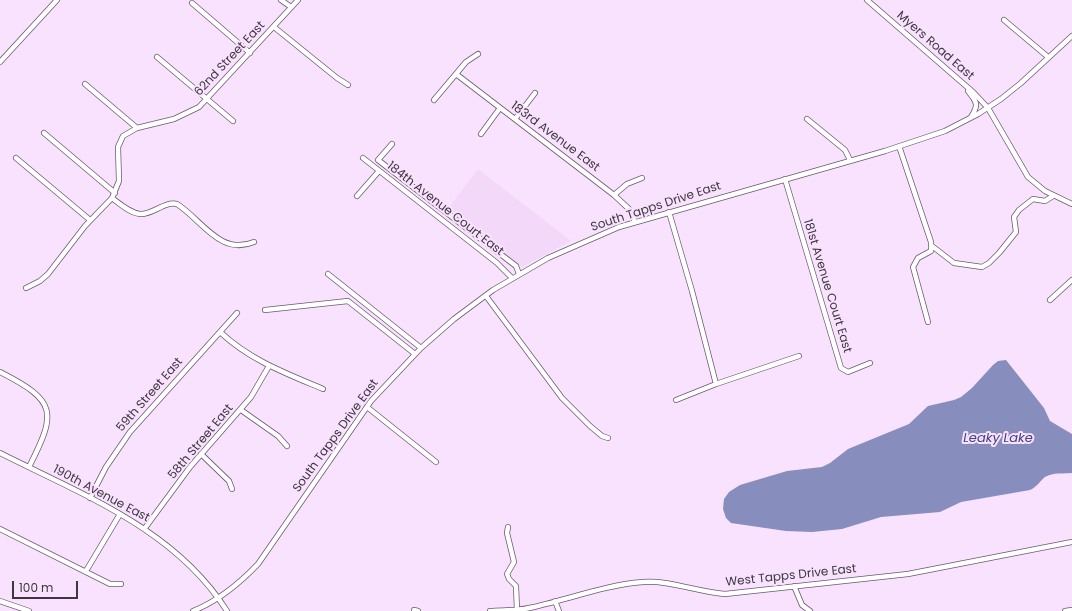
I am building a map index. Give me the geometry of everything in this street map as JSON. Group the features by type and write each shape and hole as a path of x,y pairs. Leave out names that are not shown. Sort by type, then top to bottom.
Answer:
{"street":[{"path":"0,62 56,0"},
{"path":"281,0 291,7"},
{"name":"62nd Street East","path":"26,288 40,281 52,270 90,220 112,198 119,181 118,147 123,136 137,128 178,118 194,110 207,100 298,0"},
{"name":"Myers Road East","path":"867,0 964,84 988,108 1024,171 1036,185 1053,196 1072,204"},
{"path":"192,2 250,53"},
{"path":"1004,20 1048,57"},
{"path":"275,26 348,85 337,78 275,26"},
{"name":"South Tapps Drive East","path":"193,611 218,598 239,583 262,559 367,407 415,354 486,296 512,278 577,244 635,222 934,135 971,118 988,108 1021,83 1072,36"},
{"path":"434,100 466,62 478,54"},
{"path":"156,57 233,121"},
{"name":"183rd Avenue East","path":"456,74 614,195 629,209 635,222"},
{"path":"85,84 137,128"},
{"path":"964,84 976,102 976,108 971,118"},
{"path":"515,119 535,92"},
{"path":"481,134 500,108"},
{"path":"807,119 845,150 850,160"},
{"path":"44,133 115,193"},
{"path":"392,144 378,160 516,266 519,274"},
{"path":"899,146 932,246 930,252 918,258 913,267 928,322"},
{"path":"16,158 90,220"},
{"name":"184th Avenue Court East","path":"364,158 497,263 512,278"},
{"path":"357,196 379,171"},
{"path":"614,195 627,184 642,178"},
{"name":"181st Avenue Court East","path":"785,179 841,368 848,372 870,363"},
{"path":"932,246 954,263 976,267 986,266 1016,232 1014,217 1019,210 1033,199 1045,201 1053,196"},
{"path":"112,198 127,209 140,214 147,213 170,203 177,204 224,242 234,246 244,246 254,242"},
{"path":"669,212 687,271 716,384"},
{"path":"328,274 421,348"},
{"path":"1050,300 1072,280"},
{"path":"486,296 562,398 590,426 602,436 608,438"},
{"path":"265,310 348,301 415,354"},
{"name":"59th Street East","path":"90,498 106,467 130,432 237,313"},
{"path":"220,332 244,352 269,366 323,389"},
{"path":"676,400 716,384 799,356"},
{"name":"58th Street East","path":"145,528 201,454 241,410 256,390 269,366"},
{"path":"0,372 32,389 41,399 46,408 48,422 46,433 29,468"},
{"path":"367,407 436,462"},
{"path":"241,410 278,436 287,446"},
{"name":"190th Avenue East","path":"0,453 90,498 145,528 183,559 218,598 227,611"},
{"path":"201,454 229,481 232,489"},
{"path":"86,571 120,514"},
{"path":"508,527 507,533 514,562 507,574 509,579 516,586 516,610"},
{"path":"0,529 110,584 121,584"},
{"name":"West Tapps Drive East","path":"490,611 516,610 603,589 643,582 662,582 710,593 725,594 908,574 1072,542"},
{"path":"794,586 802,605 810,611"},
{"path":"0,601 29,611"},
{"path":"555,601 559,611"},
{"path":"1065,611 1072,610"}],"shaded area":[{"path":"478,169 571,241 522,267 447,210"}],"water":[{"name":"Leaky Lake","path":"1006,360 1044,408 1050,421 1072,434 1072,473 1051,474 1045,477 1037,486 1030,490 961,502 940,512 881,517 842,529 812,532 786,531 731,523 726,518 723,509 724,499 729,492 740,485 787,471 822,467 830,463 848,449 909,424 928,406 961,397 972,388 993,365 998,361"}]}
